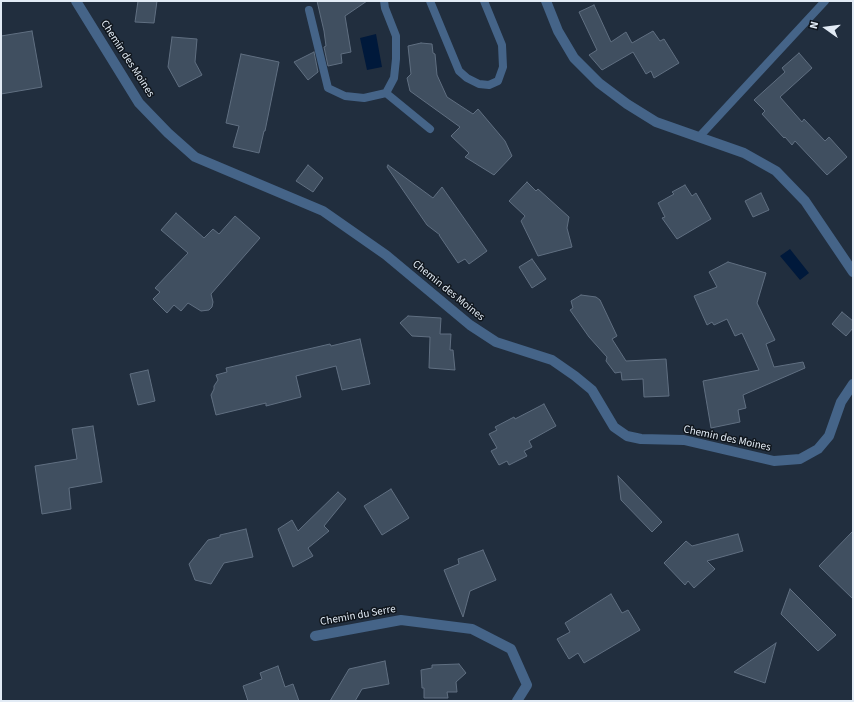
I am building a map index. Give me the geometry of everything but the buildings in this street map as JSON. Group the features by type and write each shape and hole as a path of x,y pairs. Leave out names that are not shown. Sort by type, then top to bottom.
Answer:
{"street":[{"name":"Chemin des Moines","path":"76,1 139,103 168,133 195,157 323,211 386,256 470,326 496,342 552,360 575,376 592,390 614,427 627,436 641,439 684,440 774,461 800,459 818,449 829,436 841,402 853,384"},
{"path":"546,1 558,31 574,58 599,83 627,104 656,122 744,153 776,171 805,201 853,272"},
{"name":"Chemin du Serre","path":"315,636 401,620 472,629 511,649 527,685 517,701"}],"lane":[{"path":"309,10 328,88 345,96 364,98 386,93 394,78 396,36 385,8 384,1"},
{"path":"430,1 459,71 467,78 479,84 489,85 498,81 503,67 502,46 484,1"},
{"path":"698,137 825,1"},
{"path":"386,93 430,129"}],"water":[{"path":"376,34 382,67 367,70 360,38"},
{"path":"790,249 809,273 800,280 780,256"}]}
